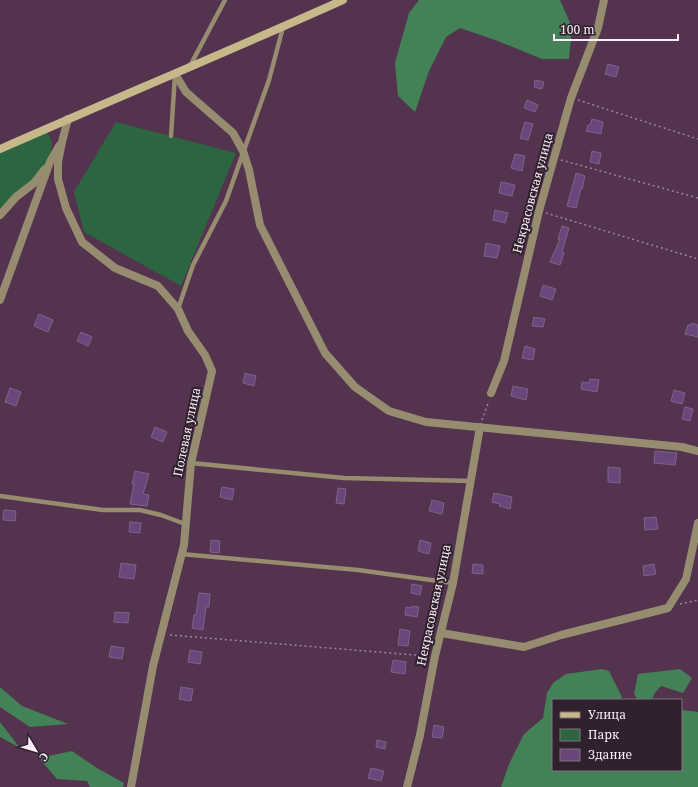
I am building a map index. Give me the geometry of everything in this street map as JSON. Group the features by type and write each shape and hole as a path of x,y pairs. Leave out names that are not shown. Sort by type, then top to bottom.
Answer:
{"street":[{"path":"0,149 343,0"},
{"name":"Некрасовская улица","path":"491,393 504,361 538,211 571,98 598,28 604,0"},
{"path":"175,74 186,92 233,133 243,151 249,170 260,224 324,353 355,387 389,411 426,422 682,447 698,451"},
{"name":"Полевая улица","path":"68,119 58,162 58,179 66,208 82,242 116,268 158,286 178,308 188,331 205,355 212,371 191,463 182,554 153,666 131,787"},
{"name":"Полевая улица","path":"0,300 50,162 62,142"},
{"path":"0,215 16,197 34,182 50,162"},
{"name":"Некрасовская улица","path":"407,787 420,735 435,656 454,583 480,427"},
{"path":"441,633 524,647 561,635 668,608 686,579 698,523"}],"lane":[{"path":"190,66 225,0"},
{"path":"178,308 193,265 226,201 269,80 283,27"},
{"path":"171,136 175,74"},
{"path":"191,463 344,478 471,481"},
{"path":"0,496 103,510 140,510 186,524"},
{"path":"182,554 358,570 454,583"}],"path":[{"path":"571,98 698,139"},
{"path":"554,159 698,198"},
{"path":"538,211 698,258"},
{"path":"480,427 491,393"},
{"path":"668,608 698,600"},
{"path":"161,634 435,656"}],"green space":[{"path":"419,0 560,0 572,27 569,59 542,59 498,41 460,28 446,37 429,71 415,112 398,96 395,63 409,13"},
{"path":"116,122 236,153 181,286 84,232 74,192"},
{"path":"47,131 52,142 50,158 42,176 0,209 0,152"},
{"path":"602,669 609,671 622,697 619,699 552,699 552,771 682,771 683,710 698,712 698,787 501,787 509,764 524,734 543,718 547,693 553,683 566,674"},
{"path":"680,669 692,678 683,693 661,686 654,694 652,699 637,699 634,694 638,674"},
{"path":"0,687 22,706 68,724 30,727 0,707"},
{"path":"0,722 20,748 0,737"},
{"path":"72,751 97,768 124,783 123,787 90,787 87,781 57,779 39,758"}],"building":[{"path":"608,64 619,67 616,77 605,74"},
{"path":"535,80 544,82 542,89 534,87"},
{"path":"527,100 538,105 535,112 524,108"},
{"path":"592,119 603,122 601,134 586,131"},
{"path":"525,122 533,124 528,140 520,138"},
{"path":"592,151 601,153 599,164 590,162"},
{"path":"515,154 525,156 522,171 511,168"},
{"path":"576,173 585,176 576,208 567,206"},
{"path":"501,182 515,185 512,196 499,193"},
{"path":"495,210 508,213 505,223 493,220"},
{"path":"562,226 569,228 560,265 550,262 560,239 558,239"},
{"path":"486,243 500,246 497,258 484,256"},
{"path":"543,285 556,289 552,300 540,296"},
{"path":"39,314 53,320 48,332 34,326"},
{"path":"534,317 545,319 543,327 532,326"},
{"path":"692,323 698,325 698,337 685,334 688,325 691,325"},
{"path":"81,332 92,337 88,346 77,341"},
{"path":"525,346 535,349 533,360 522,358"},
{"path":"245,373 256,376 254,386 243,383"},
{"path":"590,379 599,380 597,392 581,389 582,382 589,383"},
{"path":"513,386 528,389 526,400 511,396"},
{"path":"10,388 21,392 16,406 5,402"},
{"path":"674,390 685,393 682,404 671,401"},
{"path":"685,407 693,409 690,421 682,419"},
{"path":"155,427 167,432 163,442 151,437"},
{"path":"655,451 677,453 675,465 654,463"},
{"path":"608,467 620,468 620,483 608,482"},
{"path":"135,471 149,474 143,494 149,495 147,506 130,504"},
{"path":"222,487 234,489 232,500 220,497"},
{"path":"338,488 346,489 344,504 336,503"},
{"path":"494,493 512,497 510,509 492,502"},
{"path":"432,500 444,503 442,514 429,511"},
{"path":"4,510 16,511 15,521 3,520"},
{"path":"656,517 658,529 645,530 644,518"},
{"path":"130,522 141,523 140,533 129,532"},
{"path":"211,540 220,541 219,553 210,552"},
{"path":"420,540 431,543 429,554 418,551"},
{"path":"121,563 136,565 134,579 119,577"},
{"path":"473,564 483,565 483,574 472,573"},
{"path":"654,564 656,574 644,576 643,566"},
{"path":"412,584 422,586 420,595 411,593"},
{"path":"199,593 210,594 209,607 206,607 203,630 192,628 194,615 196,615"},
{"path":"412,606 419,607 417,617 405,615 406,607 412,608"},
{"path":"115,612 129,613 128,623 114,622"},
{"path":"400,629 410,631 408,646 398,645"},
{"path":"111,646 124,648 122,659 109,657"},
{"path":"190,650 202,652 200,664 188,662"},
{"path":"393,660 406,662 405,674 391,672"},
{"path":"181,687 193,689 191,701 179,699"},
{"path":"434,725 444,727 442,738 432,737"},
{"path":"377,740 386,742 385,749 376,747"},
{"path":"371,768 384,771 381,781 368,778"}]}
